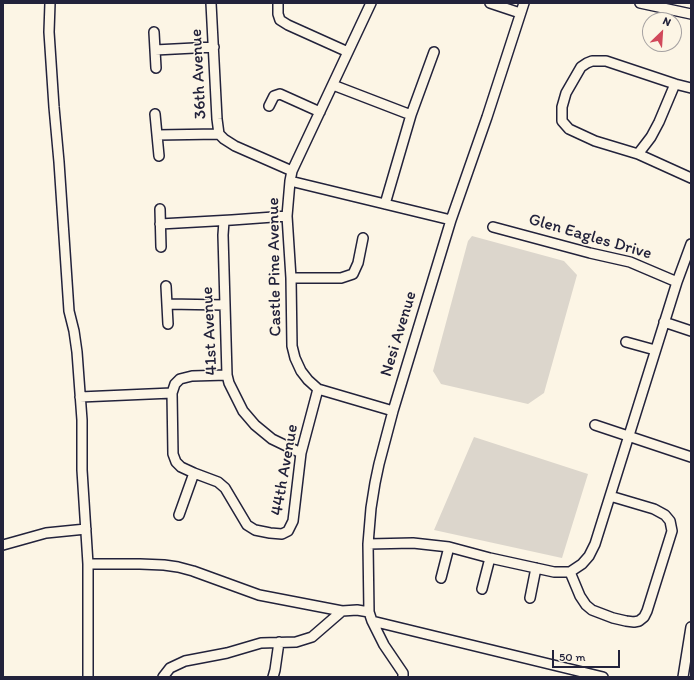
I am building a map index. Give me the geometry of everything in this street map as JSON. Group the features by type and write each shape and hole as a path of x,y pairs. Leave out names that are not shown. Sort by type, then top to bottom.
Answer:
{"street":[{"path":"50,3 49,32 69,311 77,352 82,420 82,470 88,564 88,677"},
{"name":"36th Avenue","path":"212,3 217,120 219,134 235,146 292,171"},
{"path":"278,3 278,14 280,20 284,23 348,52"},
{"name":"Castle Pine Avenue","path":"371,3 292,171 287,216 291,278 292,346 295,358 301,371 318,389 393,411"},
{"path":"490,3 520,13"},
{"name":"Nesi Avenue","path":"404,677 403,673 384,645 369,612 368,544 375,483 393,411 451,220 487,117 524,3"},
{"path":"640,3 691,14"},
{"path":"154,32 156,68"},
{"path":"155,50 214,47"},
{"path":"385,204 411,115 434,52"},
{"path":"691,88 606,61 592,61 581,67 566,93 562,107 562,121 569,129 595,141 638,154 691,178"},
{"path":"333,84 411,115"},
{"path":"638,154 652,137 675,84"},
{"path":"269,106 274,96 280,94 320,112"},
{"path":"155,114 159,156"},
{"path":"157,135 219,134"},
{"path":"290,181 451,220"},
{"path":"160,209 161,247"},
{"path":"160,224 287,216"},
{"name":"41st Avenue","path":"224,221 224,305 227,375 229,384 243,411 255,425 272,439 301,453"},
{"name":"Glen Eagles Drive","path":"493,227 630,262 676,282"},
{"path":"291,278 341,278 353,274 358,263 363,238"},
{"path":"368,544 413,543 449,547 490,558 554,572 570,572 582,564 589,556 595,544 676,282 691,244"},
{"path":"682,266 691,270"},
{"path":"166,286 168,324"},
{"path":"167,304 224,305"},
{"path":"664,322 691,331"},
{"path":"626,342 655,350"},
{"path":"80,397 172,393 175,384 180,379 192,376 227,375"},
{"name":"44th Avenue","path":"172,393 173,454 176,462 181,467 218,482 225,488 247,525 255,530 282,534 288,531 293,521 301,453 318,389"},
{"path":"595,425 691,457"},
{"path":"179,516 194,473"},
{"path":"570,572 580,596 586,605 592,610 626,622 639,621 644,617 672,531 670,521 665,515 654,509 610,496"},
{"path":"3,545 46,533 86,529"},
{"path":"441,578 449,547"},
{"path":"482,589 490,558"},
{"path":"88,564 140,564 178,567 260,595 342,611 357,610 369,612"},
{"path":"530,598 536,568"},
{"path":"163,677 170,668 185,661 227,653 261,643 296,642 312,637 342,611"},
{"path":"372,621 603,677"},
{"path":"683,677 691,627"},
{"path":"273,677 279,642"}],"shaded area":[{"path":"472,236 564,261 577,275 544,393 528,404 441,384 433,371 468,241"},
{"path":"474,437 588,474 562,558 434,530"}]}
